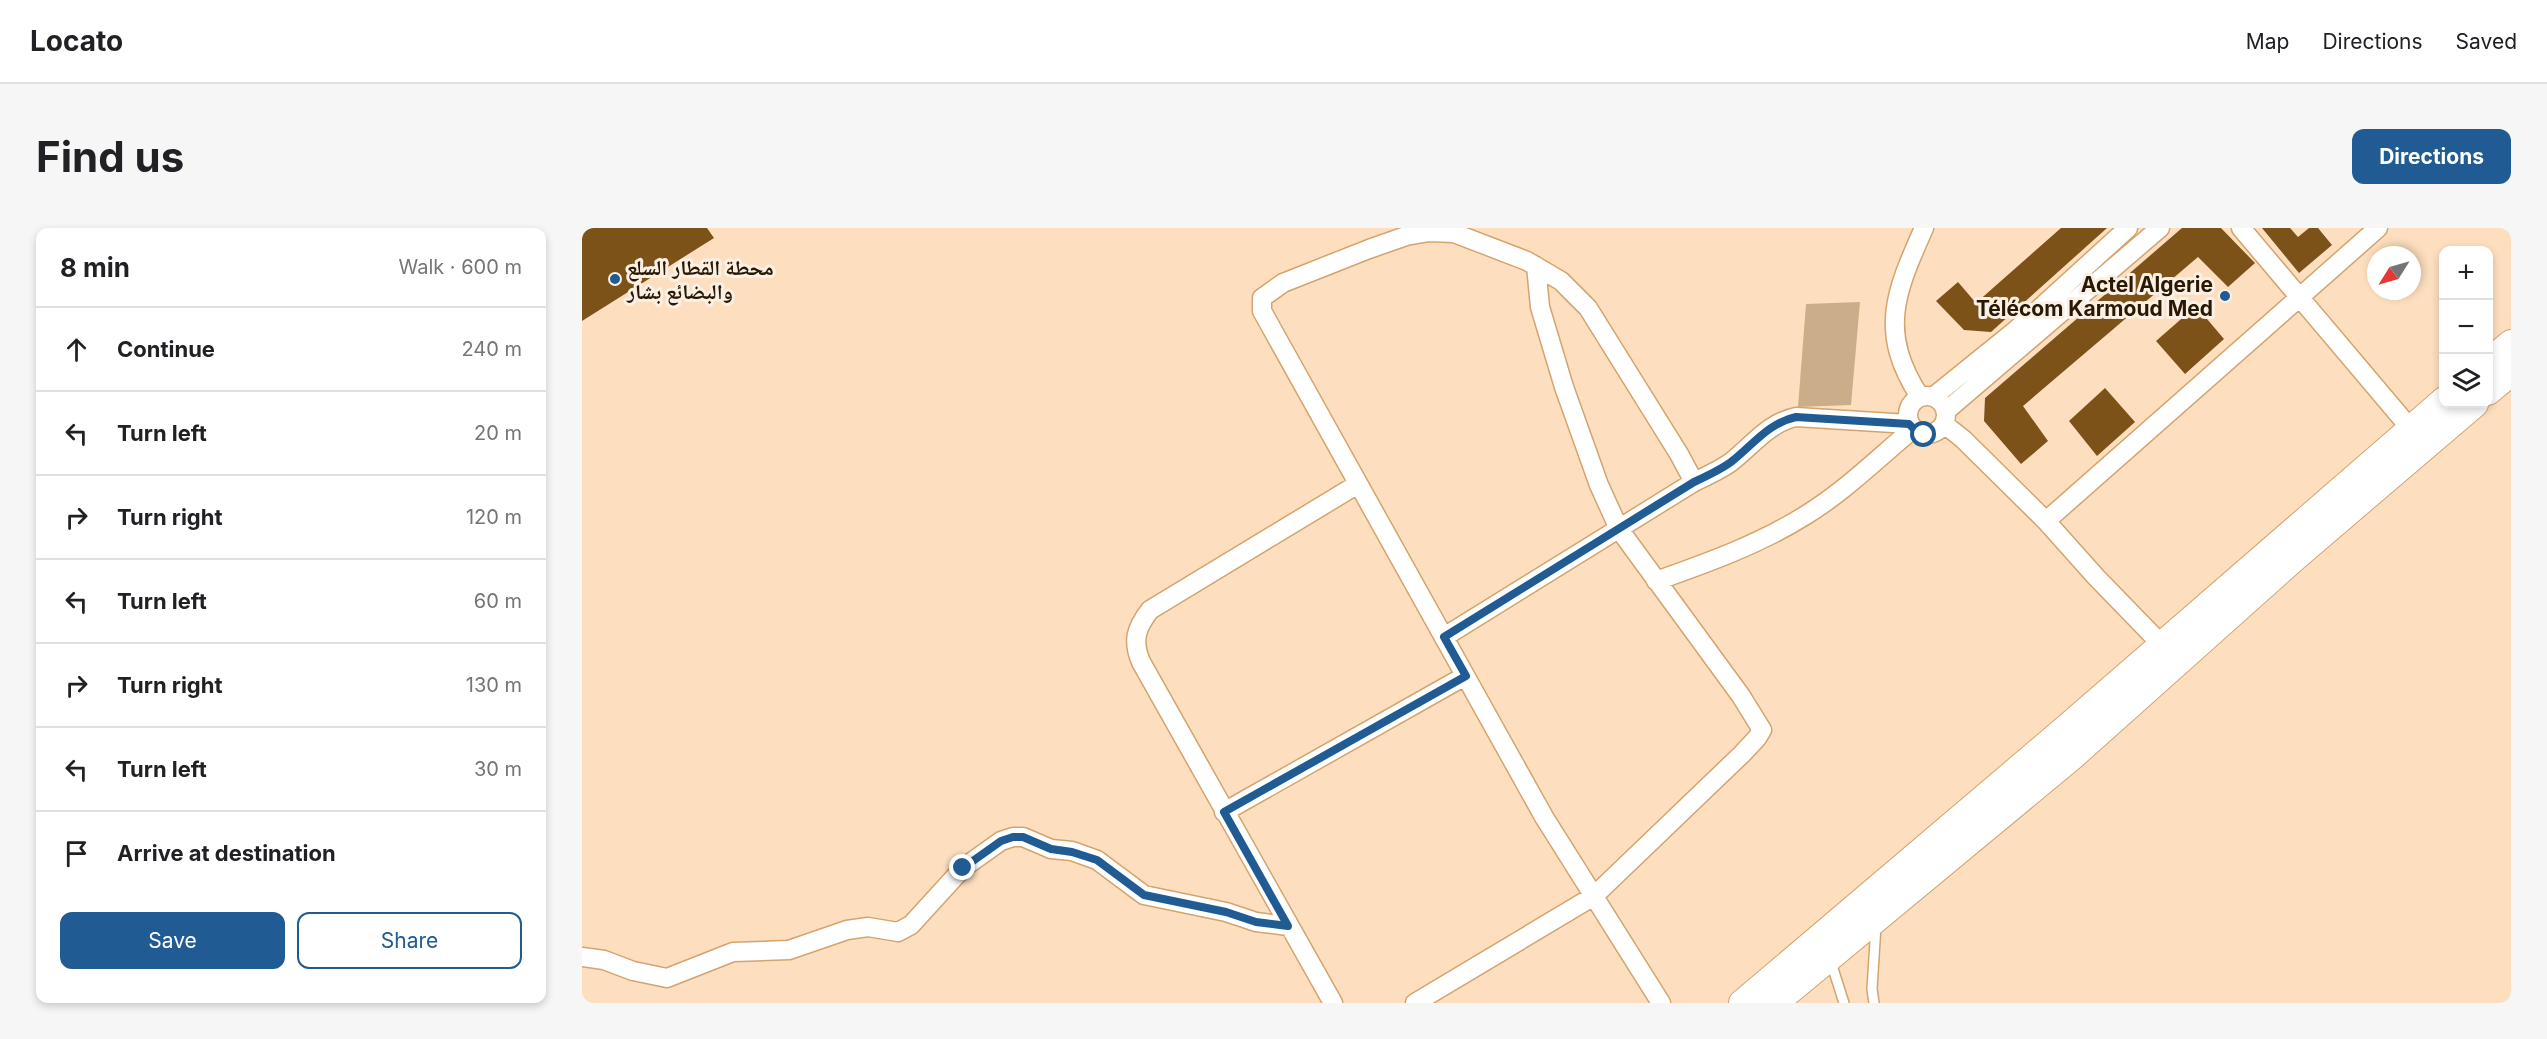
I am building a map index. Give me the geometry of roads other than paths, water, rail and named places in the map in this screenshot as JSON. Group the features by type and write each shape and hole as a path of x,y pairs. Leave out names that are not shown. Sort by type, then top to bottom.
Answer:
{"main road":[{"path":"2493,358 2511,343"},
{"path":"2493,388 2511,373"},
{"path":"1742,1003 1826,947 1876,920 2072,757 2410,428 2439,404"},
{"path":"1775,1003 1826,947 1870,892 2163,645 2470,408"}],"street":[{"path":"1924,228 1906,269 1896,305 1893,329 1896,349 1906,376 1926,397 1939,400 1945,417 1963,439 2046,521 2096,577 2163,645"},
{"path":"1911,427 1907,418 1910,405 1926,397 2016,330 2128,228"},
{"path":"1444,637 1694,482 1731,462 1765,431 1784,420 1796,417 1911,427 1924,435 1936,433 1945,417 2160,228"},
{"path":"2241,228 2410,428"},
{"path":"2046,521 2378,228"},
{"path":"1661,1003 1544,816 1262,311 1262,298 1283,283 1369,249 1406,236 1429,232 1454,233 1527,261 1561,281 1588,308 1694,482"},
{"path":"1414,1003 1594,896 1734,762 1762,730 1741,696 1618,529 1599,485 1564,387 1540,307 1536,266"},
{"path":"1656,581 1746,546 1806,515 1832,498 1911,427"},
{"path":"1333,1003 1141,663 1135,649 1135,635 1150,610 1358,484"},
{"path":"1224,812 1466,676"},
{"path":"582,957 604,960 633,971 666,978 733,952 789,950 847,930 868,927 898,932 911,925 963,868 1001,841 1013,837 1023,837 1051,849 1072,852 1097,860 1144,895 1226,912 1256,922 1288,926"}],"lane":[{"path":"1874,1003 1872,989 1876,920"},
{"path":"1826,947 1844,1003"}],"place":[{"name":"محطة القطار السلع والبضائع بشار","path":"615,279"},
{"name":"Actel Algerie Télécom Karmoud Med","path":"2225,296"}]}
